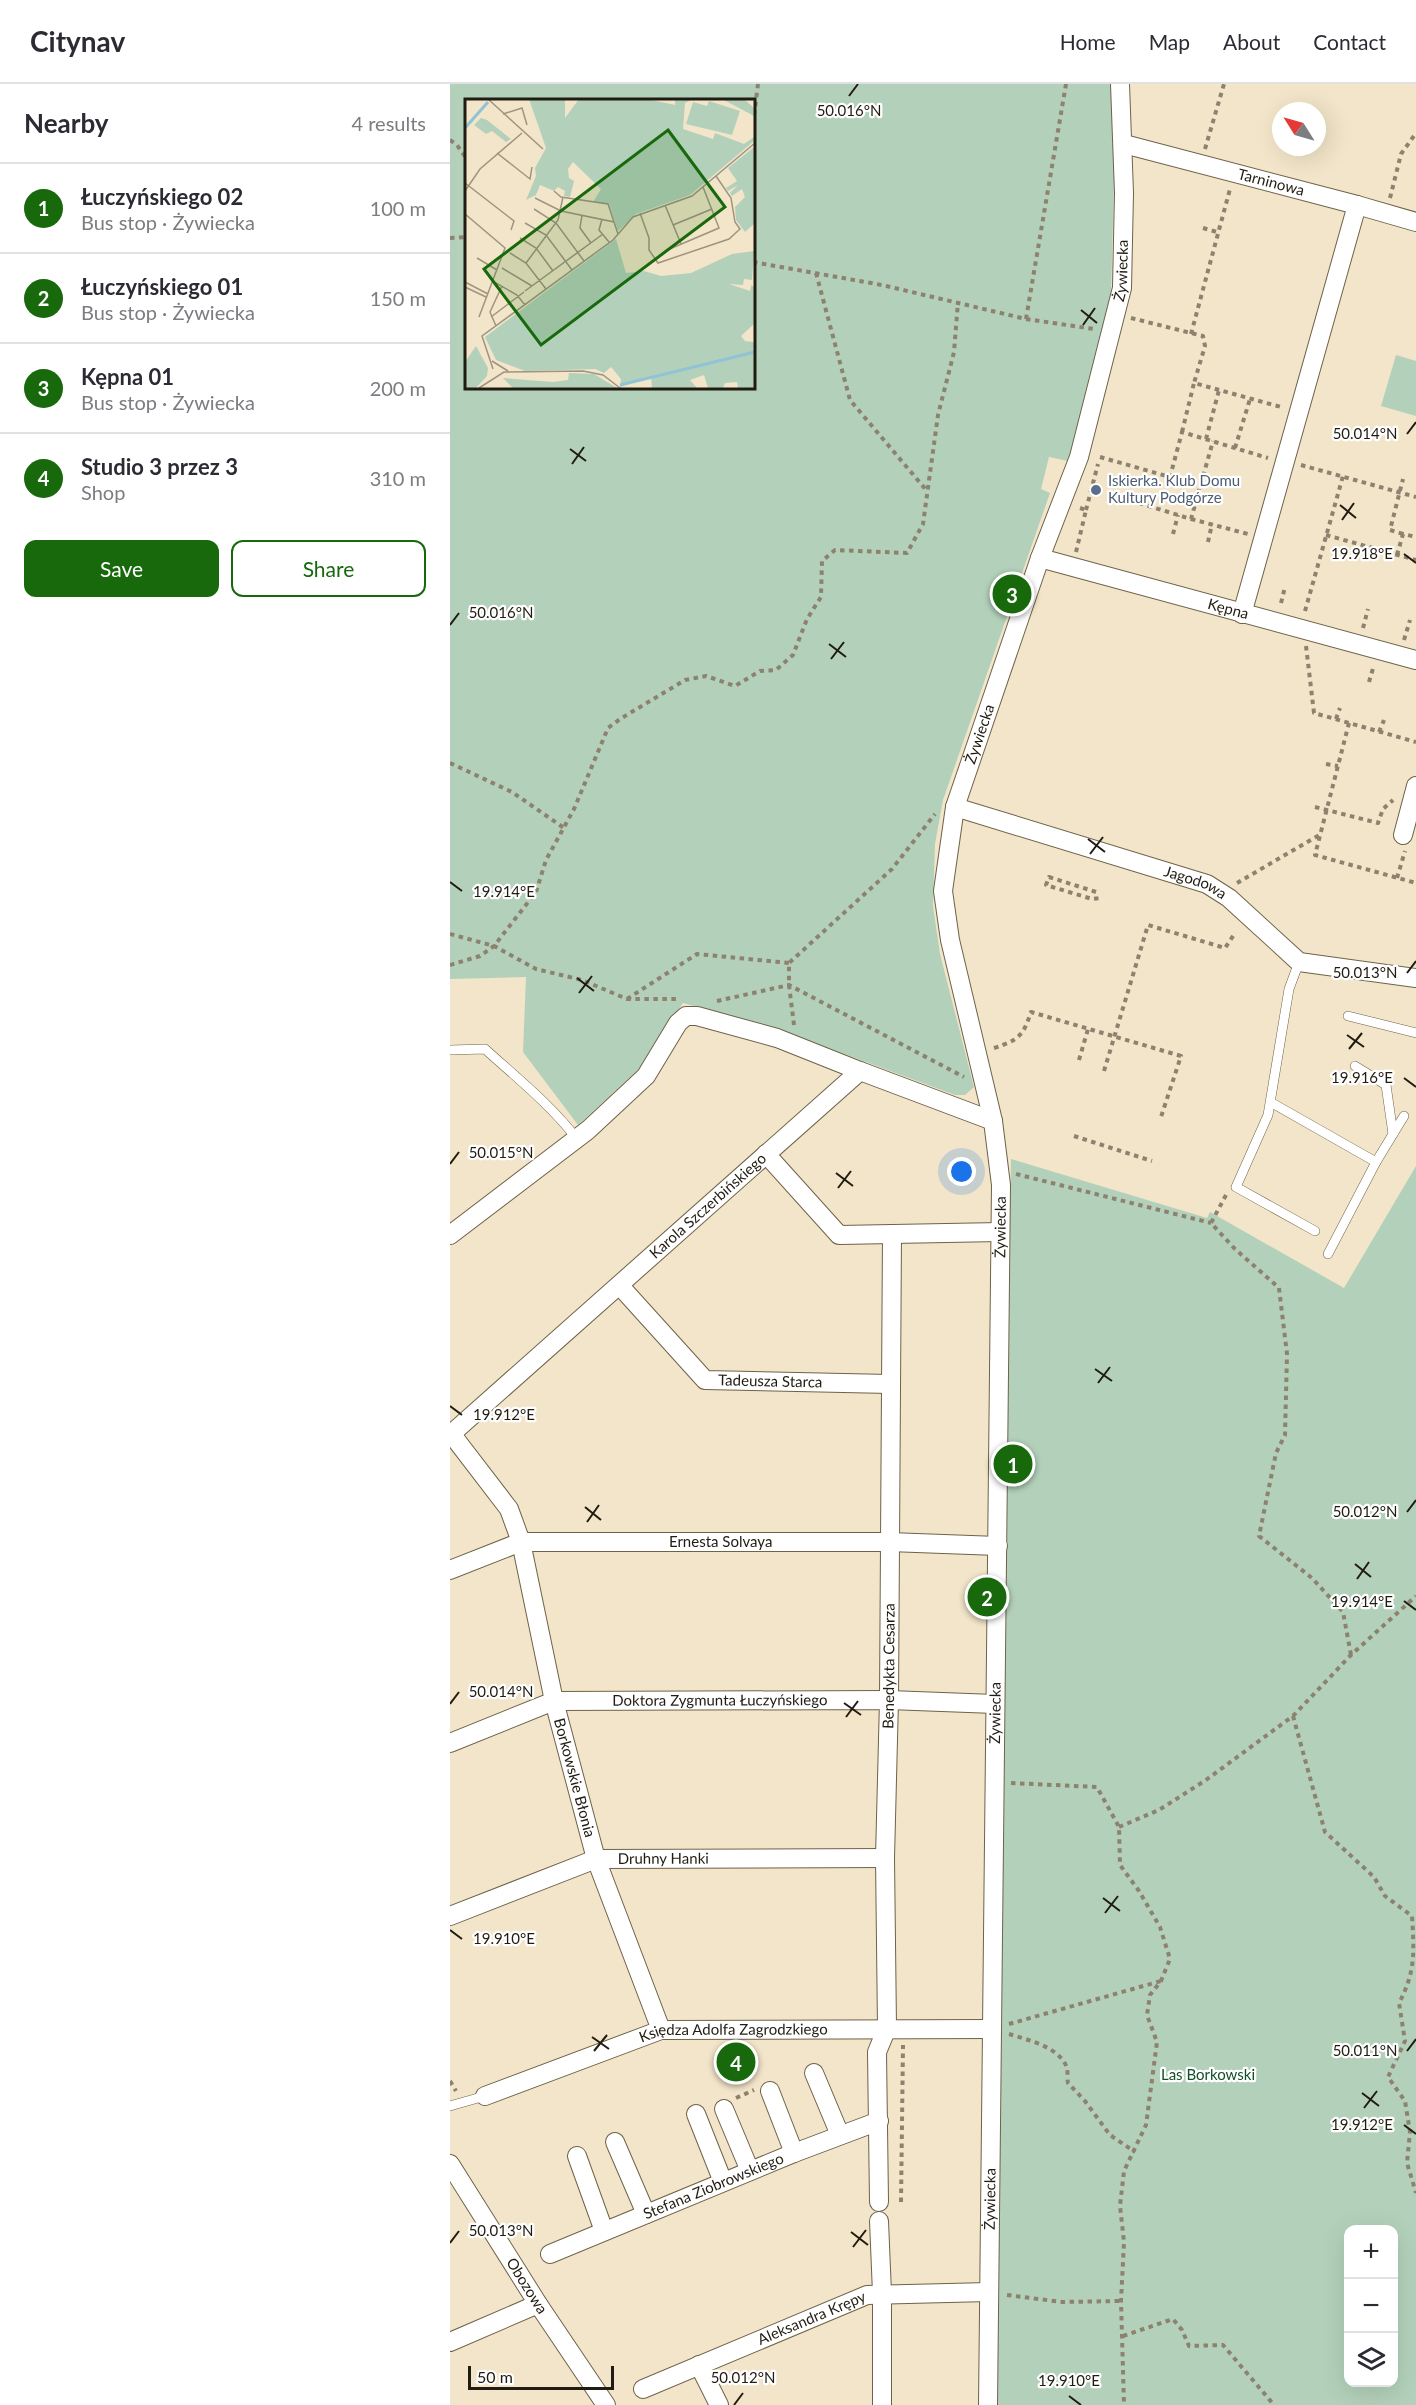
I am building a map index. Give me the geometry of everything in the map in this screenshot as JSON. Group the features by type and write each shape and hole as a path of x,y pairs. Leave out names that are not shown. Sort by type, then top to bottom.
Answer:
{"street":[{"name":"Żywiecka","path":"988,2405 1001,1185 993,1121 950,940 942,891 947,808 1079,457 1122,288 1124,144 1120,84"},
{"name":"Tarninowa","path":"1124,144 1416,222"},
{"path":"1242,614 1357,205"},
{"name":"Kępna","path":"1040,558 1242,614 1307,624 1409,655"},
{"path":"1405,840 1408,790"},
{"name":"Jagodowa","path":"947,808 1207,884 1229,898 1299,962"},
{"path":"1299,962 1416,978"},
{"path":"450,1235 577,1139 646,1076 678,1023 686,1016 697,1016 790,1044 993,1121"},
{"name":"Karola Szczerbińskiego","path":"451,1434 860,1071"},
{"path":"766,1154 838,1235 1000,1232"},
{"name":"Benedykta Cesarza","path":"879,2202 877,2052 887,2028 885,1858 889,1700 892,1234"},
{"name":"Tadeusza Starca","path":"620,1286 705,1380 890,1384"},
{"name":"Borkowskie Błonia","path":"451,1434 508,1509 521,1542 555,1701 596,1859 661,2030"},
{"name":"Ernesta Solvaya","path":"450,1570 521,1542 889,1542 998,1546"},
{"name":"Doktora Zygmunta Łuczyńskiego","path":"450,1743 555,1701 889,1700 995,1704"},
{"name":"Druhny Hanki","path":"450,1916 596,1859 885,1858"},
{"name":"Księdza Adolfa Zagrodzkiego","path":"485,2096 661,2030 991,2029"},
{"path":"814,2073 840,2135"},
{"path":"766,2089 794,2153"},
{"path":"727,2105 750,2171"},
{"path":"696,2114 723,2182"},
{"name":"Stefana Ziobrowskiego","path":"550,2254 794,2153 879,2121"},
{"path":"615,2142 646,2214"},
{"path":"577,2156 604,2231"},
{"name":"Obozowa","path":"450,2164 538,2304 606,2405"},
{"path":"879,2221 882,2293 882,2405"},
{"name":"Aleksandra Krępy","path":"643,2389 867,2295 989,2292"},
{"path":"450,2342 538,2304"},
{"path":"699,2366 719,2405"}],"lane":[{"path":"1299,962 1288,989 1272,1103 1236,1187 1315,1231"},
{"path":"1348,1017 1416,1033"},
{"path":"450,1050 485,1049 564,1121 577,1139"},
{"path":"1355,1066 1386,1085 1393,1134"},
{"path":"1272,1103 1376,1162"},
{"path":"1328,1254 1376,1162 1404,1116"},
{"path":"450,2106 485,2096"}],"path":[{"path":"754,116 758,84"},
{"path":"1026,319 1066,84"},
{"path":"1203,159 1224,84"},
{"path":"1388,207 1401,154 1416,133"},
{"path":"450,140 457,145 465,157"},
{"path":"1191,334 1233,180"},
{"path":"1203,228 1217,232"},
{"path":"450,238 465,237"},
{"path":"754,262 882,285 1026,319 1112,332"},
{"path":"816,273 850,400 927,491"},
{"path":"450,964 480,956 494,946 536,892 546,860 574,809 608,728 685,680 706,676 735,686 760,671 776,670 794,655 807,620 821,597 822,561 835,550 907,553 923,524 938,415 954,352 958,302"},
{"path":"1094,455 1170,477 1205,346 1203,336 1127,317"},
{"path":"1194,383 1281,407"},
{"path":"1206,439 1219,390"},
{"path":"1235,448 1250,399"},
{"path":"1182,432 1269,458"},
{"path":"1191,519 1213,441"},
{"path":"1086,510 1100,457"},
{"path":"1292,463 1416,497"},
{"path":"1343,476 1326,535 1307,624 1305,649 1314,713 1416,742"},
{"path":"1403,480 1390,530 1416,537"},
{"path":"1139,503 1250,534"},
{"path":"1173,534 1178,515"},
{"path":"1208,542 1212,524"},
{"path":"1397,555 1403,534"},
{"path":"1326,535 1416,560"},
{"path":"1281,603 1285,587"},
{"path":"1360,638 1368,609"},
{"path":"1409,655 1410,620"},
{"path":"1336,719 1340,708"},
{"path":"1379,732 1384,720"},
{"path":"1349,723 1315,855 1416,883"},
{"path":"450,763 512,792 564,828"},
{"path":"1326,764 1338,765"},
{"path":"1315,807 1378,823 1383,809 1408,790"},
{"path":"790,1044 795,1032 789,985 789,963 892,869 947,808"},
{"path":"1228,888 1321,834"},
{"path":"1397,878 1405,840"},
{"path":"1096,892 1049,877 1046,885 1092,899 1100,898"},
{"path":"1104,1071 1148,925 1225,948 1235,933"},
{"path":"450,934 494,946 536,969 582,981 627,999 686,1000"},
{"path":"627,999 697,954 789,963"},
{"path":"718,1007 707,1003 789,985 965,1078"},
{"path":"991,1049 1011,1043 1024,1033 1031,1012 1181,1056 1160,1120"},
{"path":"1079,1060 1088,1029"},
{"path":"1074,1136 1152,1161"},
{"path":"999,1170 1210,1223 1279,1288 1287,1354 1285,1435 1276,1453 1259,1536 1312,1578 1342,1611 1351,1655"},
{"path":"1210,1223 1230,1189 1236,1187"},
{"path":"1119,1827 1159,1810 1206,1780 1293,1716 1351,1655 1416,1596"},
{"path":"1293,1716 1325,1832 1374,1877 1385,1896 1414,1917 1414,1965 1411,1985 1399,2002 1405,2041 1388,2077 1405,2101 1410,2132 1407,2163 1416,2193"},
{"path":"995,1782 1097,1787 1119,1827 1120,1865 1139,1891 1160,1928 1170,1959 1161,1981 1150,1995 1147,2015 1157,2042 1146,2125 1124,2171 1120,2206 1124,2242 1121,2301 1124,2405"},
{"path":"991,2029 1161,1981"},
{"path":"991,2029 1032,2042 1057,2054 1067,2068 1068,2083 1085,2101 1110,2135 1135,2152"},
{"path":"901,2202 903,2041"},
{"path":"727,2105 766,2089"},
{"path":"989,2292 1062,2302 1121,2301"},
{"path":"1123,2336 1173,2319 1182,2330 1189,2346 1223,2345 1274,2405"}],"green space":[{"path":"450,84 1112,84 1115,146 1111,294 1084,410 1068,461 1049,457 1041,489 1050,493 943,800 935,844 933,906 940,954 974,1087 965,1095 955,1095 777,1029 683,1003 641,1067 578,1125 523,1052 526,977 450,979"},
{"path":"1396,355 1416,361 1416,416 1381,406"},
{"name":"Las Borkowski","path":"1011,1159 1207,1218 1210,1212 1344,1288 1416,1166 1416,2405 997,2405 1007,1481 1016,1481 1016,1445 1007,1445"}],"place":[{"name":"Iskierka. Klub Domu Kultury Podgórze","path":"1096,490"},
{"name":"Kępna 01","path":"1012,594"},
{"name":"Łuczyńskiego 02","path":"1013,1464"},
{"name":"Łuczyńskiego 01","path":"987,1597"},
{"name":"Studio 3 przez 3","path":"736,2062"}]}
